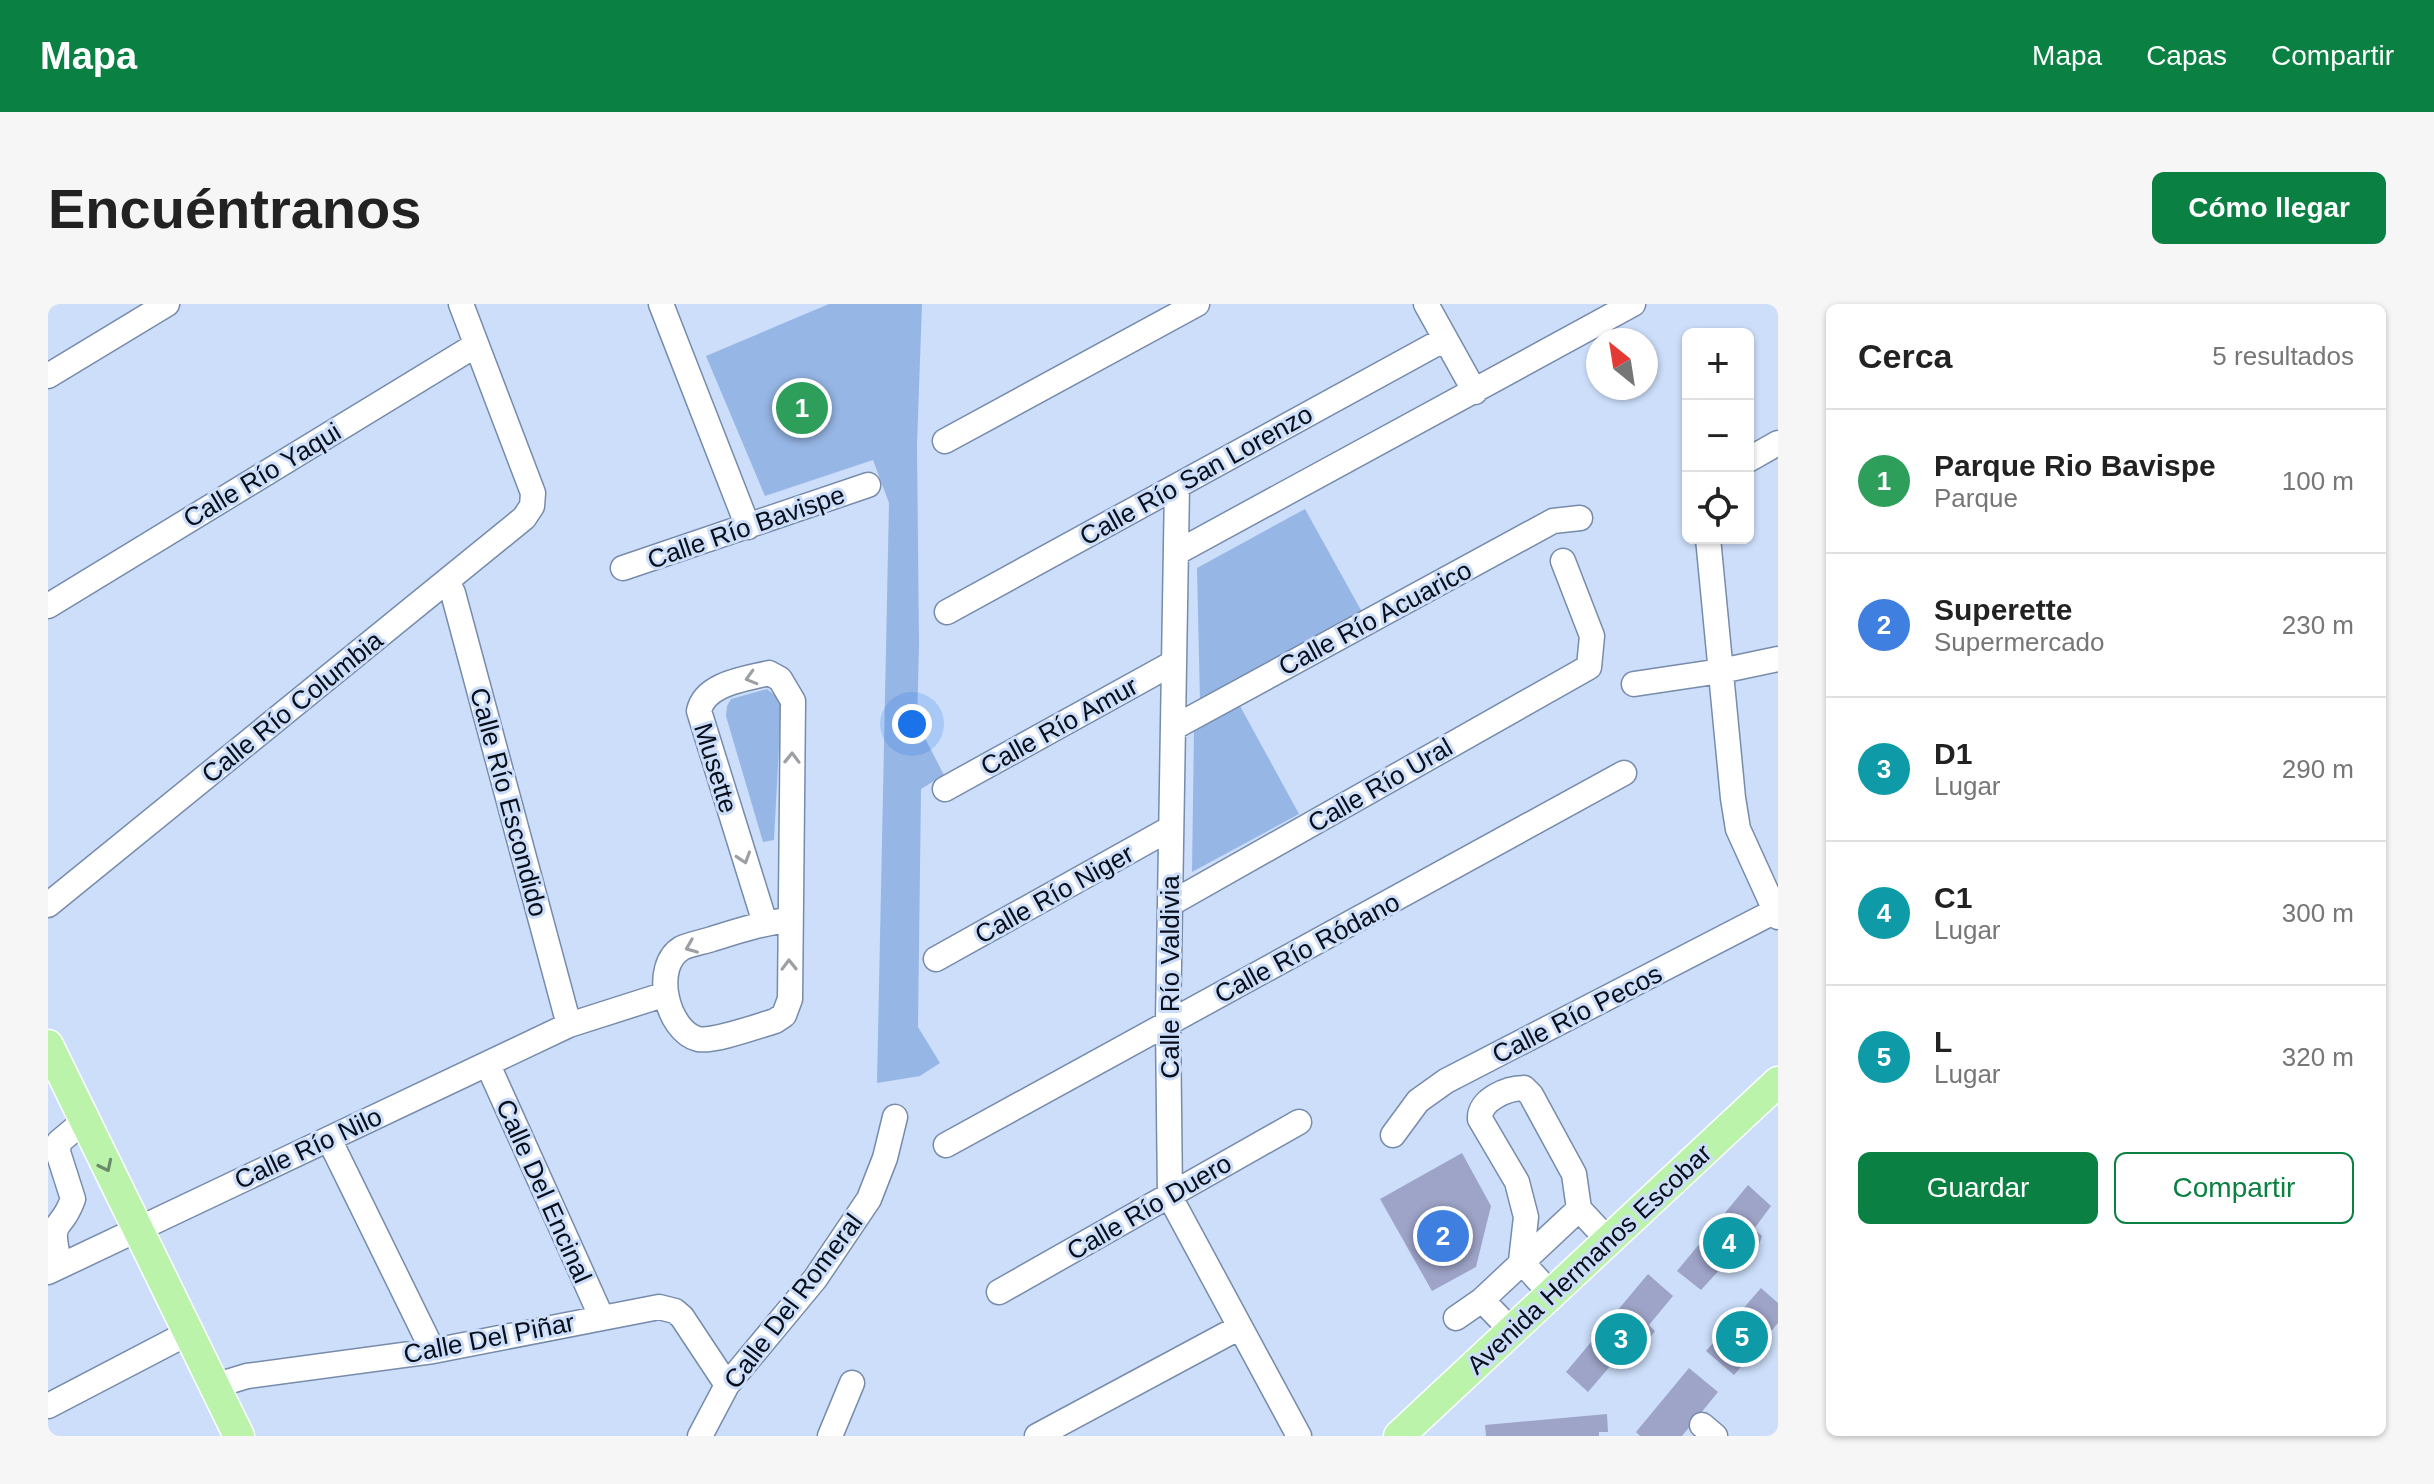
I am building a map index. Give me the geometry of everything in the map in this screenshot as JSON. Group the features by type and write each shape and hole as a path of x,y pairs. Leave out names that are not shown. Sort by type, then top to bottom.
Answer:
{"main road":[{"path":"48,1045 239,1436"},
{"name":"Avenida Hermanos Escobar","path":"1399,1436 1778,1082"}],"street":[{"path":"48,376 167,304"},
{"path":"461,304 476,345"},
{"path":"661,304 748,527"},
{"path":"945,441 1197,304"},
{"path":"1426,304 1475,392"},
{"path":"1176,553 1633,304"},
{"name":"Calle Río San Lorenzo","path":"947,612 1445,339"},
{"name":"Calle Río Columbia","path":"48,905 524,518 532,506 533,493 476,345"},
{"name":"Calle Río Yaqui","path":"48,606 476,345"},
{"path":"1754,457 1778,443"},
{"name":"Calle Río Bavispe","path":"623,568 868,485"},
{"name":"Calle Río Valdivia","path":"1177,486 1168,1023 1170,1197 1299,1436"},
{"name":"Calle Río Acuarico","path":"1173,728 1553,521 1580,518"},
{"path":"1709,544 1738,829 1776,914"},
{"name":"Calle Río Ural","path":"1170,904 1589,667 1592,636 1563,561"},
{"name":"Calle Río Escondido","path":"447,581 453,593 569,1025"},
{"path":"1634,684 1778,659"},
{"name":"Calle Río Amur","path":"945,789 1173,663"},
{"name":"Musette","path":"666,994 675,1018 686,1034 702,1040 775,1021 784,1015 790,999 777,922 699,711 700,703 719,687 769,673 786,687 793,701 777,922"},
{"name":"Calle Río Ródano","path":"946,1145 1624,773"},
{"name":"Calle Río Niger","path":"936,959 1171,828"},
{"name":"Calle Río Pecos","path":"1393,1135 1418,1101 1446,1081 1776,914"},
{"path":"569,1025 666,994 665,972 670,959 682,948 777,922"},
{"name":"Calle Río Nilo","path":"54,1269 569,1025"},
{"name":"Calle Del Encinal","path":"488,1065 601,1316"},
{"path":"1550,1293 1521,1261 1526,1217 1517,1182 1480,1119 1484,1104 1511,1088 1524,1088 1531,1095 1574,1174 1579,1209 1608,1240"},
{"name":"Calle Del Romeral","path":"700,1436 727,1385 848,1234 869,1199 885,1158 895,1117"},
{"path":"54,1269 50,1231 73,1199 58,1152 59,1142 84,1121"},
{"name":"Calle Río Duero","path":"999,1292 1299,1122"},
{"path":"329,1139 433,1351"},
{"path":"1456,1318 1482,1300 1579,1209"},
{"path":"1482,1300 1512,1331"},
{"name":"Calle Del Piñar","path":"214,1386 247,1376 433,1351 659,1307 675,1311 682,1317 727,1385"},
{"path":"1037,1436 1240,1327"},
{"path":"48,1406 188,1333"},
{"path":"830,1436 852,1383"}],"shaded area":[{"path":"829,304 922,304 917,444 917,723 944,775 921,789 918,1027 940,1063 920,1076 877,1083 889,503 873,460 765,496 706,356"},
{"path":"1305,509 1362,612 1200,701 1197,568"},
{"path":"767,689 779,699 781,710 774,840 763,842 726,716 731,699"},
{"path":"1240,706 1299,814 1192,872 1194,731"}],"building":[{"path":"1462,1153 1491,1206 1476,1267 1432,1291 1380,1199"},
{"path":"1748,1185 1771,1206 1754,1229 1762,1236 1757,1251 1731,1273 1723,1266 1701,1290 1677,1271"},
{"path":"1648,1274 1673,1296 1649,1325 1655,1331 1635,1358 1627,1363 1618,1357 1588,1392 1566,1372"},
{"path":"1761,1288 1778,1303 1778,1323 1734,1375 1706,1351"},
{"path":"1689,1368 1718,1392 1682,1436 1640,1436 1636,1432"},
{"path":"1607,1414 1608,1432 1599,1432 1599,1436 1486,1436 1485,1425"}],"place":[{"name":"Parque Rio Bavispe","path":"802,408"},
{"name":"Superette","path":"1443,1236"},
{"name":"C1","path":"1729,1243"},
{"name":"L","path":"1742,1337"},
{"name":"D1","path":"1621,1339"}]}
